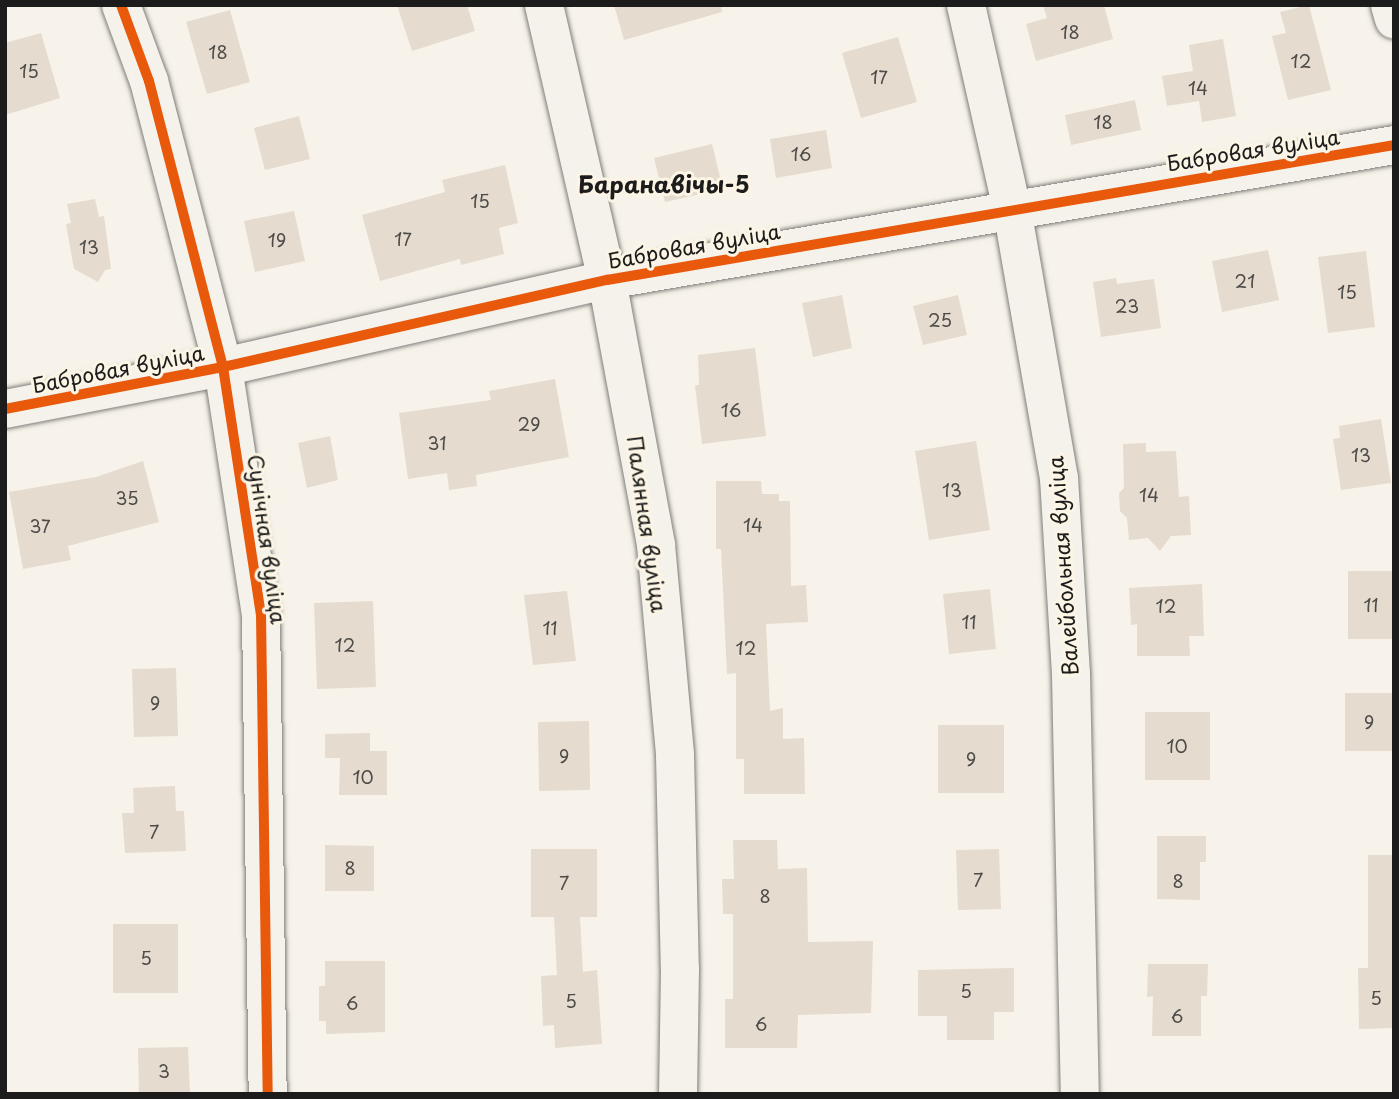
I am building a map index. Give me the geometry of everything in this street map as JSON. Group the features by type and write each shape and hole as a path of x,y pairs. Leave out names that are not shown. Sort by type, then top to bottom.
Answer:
{"street":[{"name":"Сунічная вуліца","path":"121,5 149,82 223,367 261,614 268,1094"},
{"name":"Палянная вуліца","path":"544,5 607,280 656,545 675,755 680,969 678,1094"},
{"name":"Валейбольная вуліца","path":"966,5 1012,209 1059,478 1071,674 1080,1094"},
{"path":"1390,5 1394,19"},
{"name":"Бабровая вуліца","path":"5,409 223,367 607,280 1394,145"}],"building":[{"path":"397,5 467,5 475,31 412,51"},
{"path":"614,5 721,5 722,12 624,40"},
{"path":"1043,5 1104,5 1113,39 1036,61 1026,24 1047,18"},
{"path":"1309,5 1331,90 1288,100 1272,36 1286,33 1280,12"},
{"path":"230,10 250,82 207,94 186,22"},
{"path":"41,33 60,98 5,115 5,43"},
{"path":"898,37 917,102 861,118 842,53"},
{"path":"1223,39 1236,116 1202,122 1199,101 1167,106 1162,76 1193,71 1189,45"},
{"path":"1135,100 1141,130 1071,145 1065,115"},
{"path":"299,116 310,159 265,170 254,128"},
{"path":"826,130 832,168 776,178 770,139"},
{"path":"712,144 723,189 665,202 654,158"},
{"path":"505,165 518,223 499,228 504,254 461,265 460,259 380,281 362,215 445,192 442,180"},
{"path":"95,199 99,217 104,216 111,269 105,270 98,282 74,269 66,224 71,223 67,204"},
{"path":"294,211 305,261 255,272 244,221"},
{"path":"1268,250 1279,300 1222,312 1212,261"},
{"path":"1366,251 1375,327 1328,333 1318,257"},
{"path":"1116,278 1117,284 1154,279 1161,328 1101,337 1093,282"},
{"path":"842,295 852,348 813,357 802,303"},
{"path":"958,295 967,335 923,345 913,306"},
{"path":"755,348 766,436 702,444 695,385 699,385 698,355"},
{"path":"555,379 569,457 476,475 477,486 449,490 447,473 408,479 399,413 491,400 489,391"},
{"path":"1381,419 1391,483 1341,490 1333,439 1340,438 1339,426"},
{"path":"330,436 338,480 307,488 298,443"},
{"path":"976,441 990,530 929,540 915,451"},
{"path":"1146,443 1146,452 1176,451 1179,497 1189,496 1191,535 1171,536 1160,551 1148,538 1129,540 1127,518 1120,511 1119,493 1124,488 1123,444"},
{"path":"143,461 159,522 68,546 71,560 23,569 9,492 96,477"},
{"path":"716,481 761,481 762,494 779,494 779,501 790,501 791,586 806,585 808,622 766,624 770,711 783,708 783,739 804,738 805,794 744,794 744,759 736,759 736,673 727,674 721,549 716,549"},
{"path":"1348,571 1394,571 1394,639 1348,639"},
{"path":"1202,584 1204,636 1189,636 1190,656 1137,656 1137,624 1131,625 1129,588"},
{"path":"990,589 996,649 949,654 943,594"},
{"path":"567,591 576,661 533,665 524,595"},
{"path":"373,601 376,687 317,689 314,603"},
{"path":"176,668 178,736 134,737 132,669"},
{"path":"1345,693 1394,693 1394,751 1345,751"},
{"path":"1145,712 1210,712 1210,780 1145,780"},
{"path":"589,721 590,790 539,791 538,722"},
{"path":"938,725 1004,725 1004,793 938,793"},
{"path":"370,733 370,751 387,751 387,795 339,795 340,758 325,758 325,734"},
{"path":"175,786 176,811 184,811 186,851 125,853 122,813 134,813 133,788"},
{"path":"1157,836 1206,836 1206,862 1200,862 1200,900 1157,899"},
{"path":"733,840 777,840 778,869 807,868 808,942 873,941 871,1013 798,1015 797,1048 725,1048 725,999 733,999 733,914 723,914 722,879 734,879"},
{"path":"325,845 374,846 374,891 325,891"},
{"path":"531,849 597,849 597,917 580,917 583,972 597,970 602,1044 555,1048 554,1025 543,1026 541,976 557,975 554,917 531,917"},
{"path":"999,849 1001,909 958,910 956,850"},
{"path":"1368,855 1394,855 1394,1028 1359,1029 1358,968 1368,968"},
{"path":"113,924 178,924 178,993 113,993"},
{"path":"325,961 385,961 385,1032 326,1034 326,1021 319,1021 319,986 325,986"},
{"path":"1148,964 1208,964 1207,996 1201,996 1201,1036 1152,1036 1153,996 1147,997"},
{"path":"1014,968 1014,1012 994,1012 994,1040 947,1040 947,1016 918,1016 918,970"},
{"path":"188,1047 190,1094 139,1094 138,1048"}],"cycle path":[{"path":"121,5 149,81 223,367 261,614 268,1094"},
{"path":"5,409 223,367 607,280 1394,145"}],"district":[{"name":"Баранавічы-5","path":"664,184"}]}
